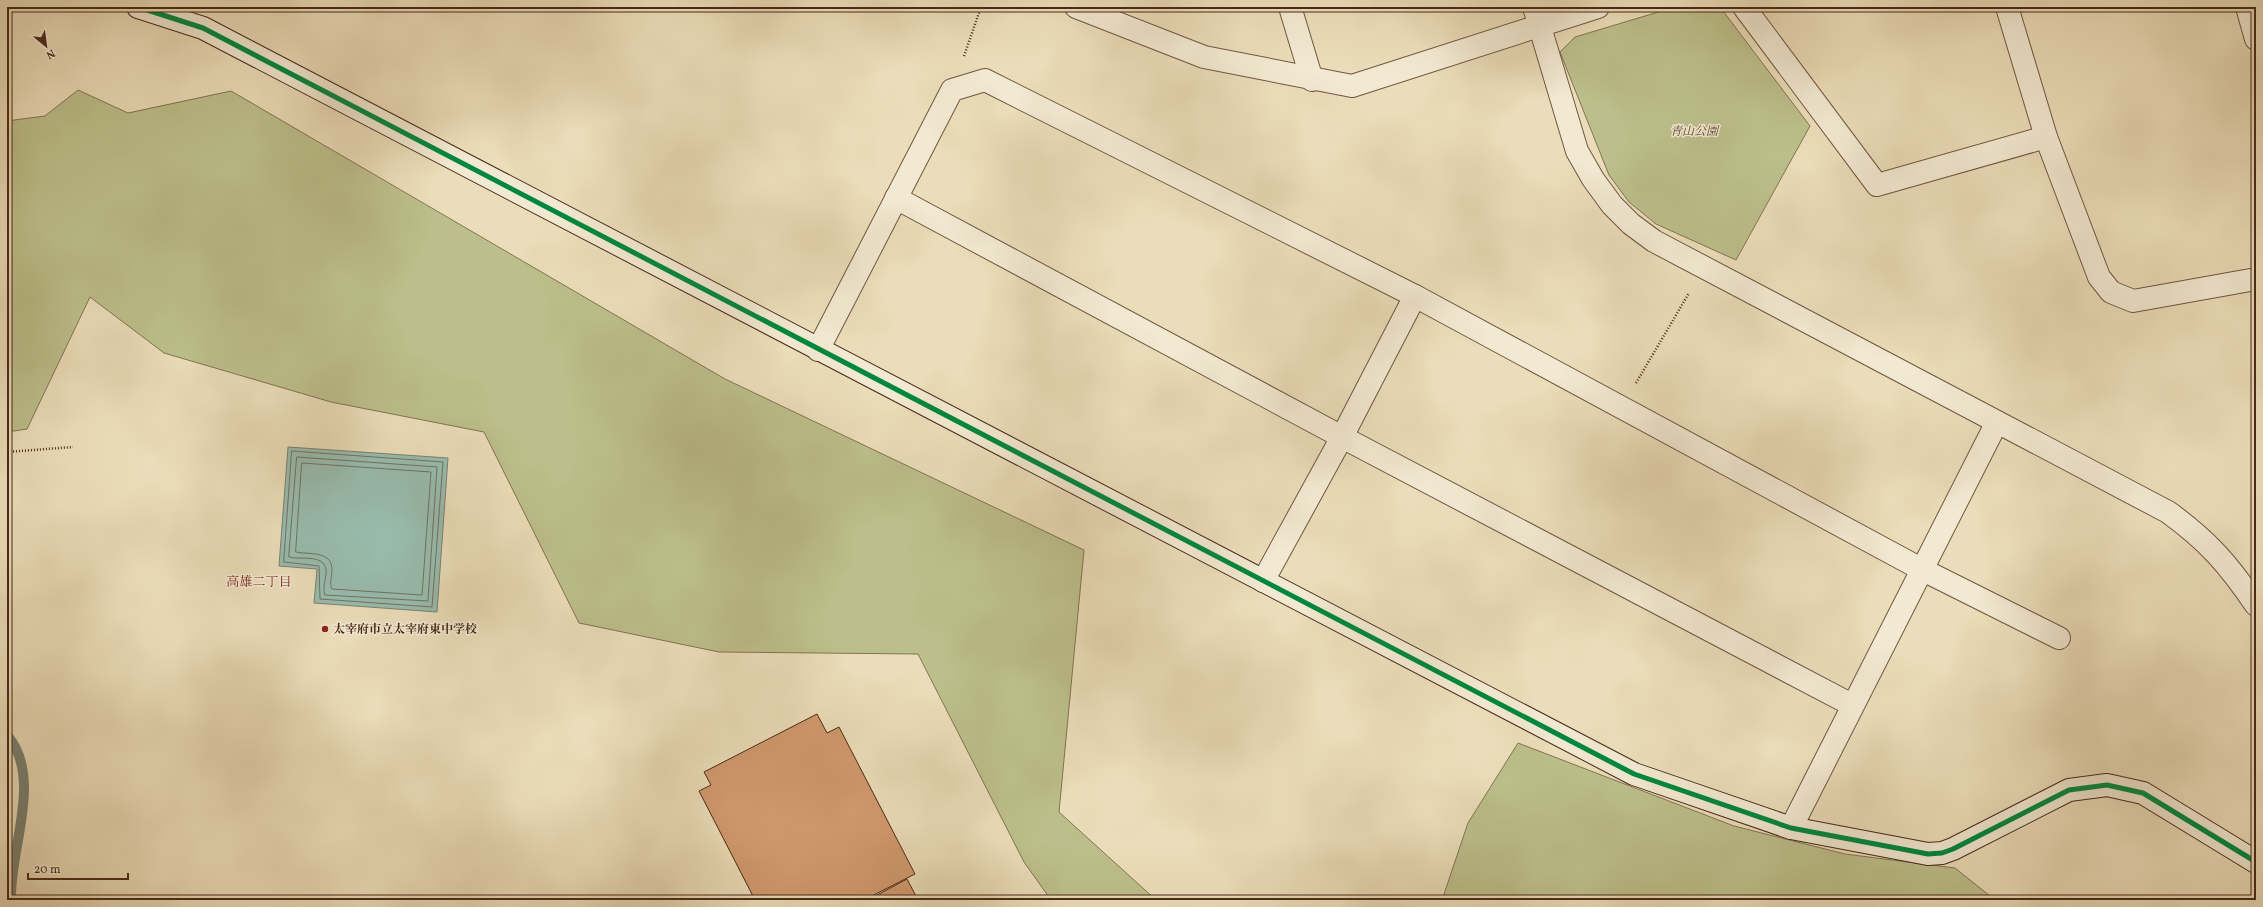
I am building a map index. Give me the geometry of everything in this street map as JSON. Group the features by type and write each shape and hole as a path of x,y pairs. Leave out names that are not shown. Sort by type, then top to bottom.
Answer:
{"street":[{"path":"138,7 203,28 818,350 1634,774 1791,828 1928,854 1942,853 1953,849 2069,790 2108,785 2143,793 2256,862"},
{"path":"1076,7 1204,57 1312,80 1352,86 1537,16 1598,7"},
{"path":"1290,7 1312,80"},
{"path":"1744,7 1877,185 2046,137"},
{"path":"2007,7 2046,137 2099,277 2111,292 2133,301 2256,278"},
{"path":"2246,7 2256,39"},
{"path":"1537,16 1577,151 1593,179 1612,205 1631,224 1654,241 1704,266 2168,512 2199,535 2217,553 2233,572 2256,605"},
{"path":"818,350 952,90 985,80 1415,296 1921,569 2059,638"},
{"path":"896,198 1342,437 1852,705"},
{"path":"1263,581 1342,437 1415,296"},
{"path":"1791,828 1921,569 1997,422"}],"path":[{"path":"952,90 981,7"},
{"path":"1622,407 1704,266"},
{"path":"7,452 74,448"}],"green space":[{"name":"青山公園","path":"1675,7 1720,7 1810,126 1736,260 1656,224 1629,202 1609,175 1560,52 1575,37"},
{"path":"78,90 128,113 231,91 725,379 1084,550 1059,812 1156,900 1051,900 1024,862 918,654 719,652 579,623 484,432 331,402 164,353 90,297 27,429 7,432 7,121 45,116"},
{"path":"1518,743 1734,826 1845,854 1955,868 1995,900 1442,900 1468,823"}],"water":[{"path":"288,447 448,458 437,612 314,603 317,569 279,566"}],"building":[{"path":"7,46 11,46 7,101"},
{"path":"817,714 827,733 839,727 915,874 864,900 755,900 699,791 711,785 704,772"},
{"path":"907,879 918,900 868,900"}],"waterway":[{"path":"7,735 18,752 23,772 24,793 12,880 11,900"}],"cycle path":[{"path":"138,7 203,28 1634,774 1791,828 1928,854 1942,853 1953,849 2069,790 2107,785 2143,793 2256,862"}],"place":[{"name":"太宰府市立太宰府東中学校","path":"325,629"}],"district":[{"name":"高雄二丁目","path":"259,581"}]}
